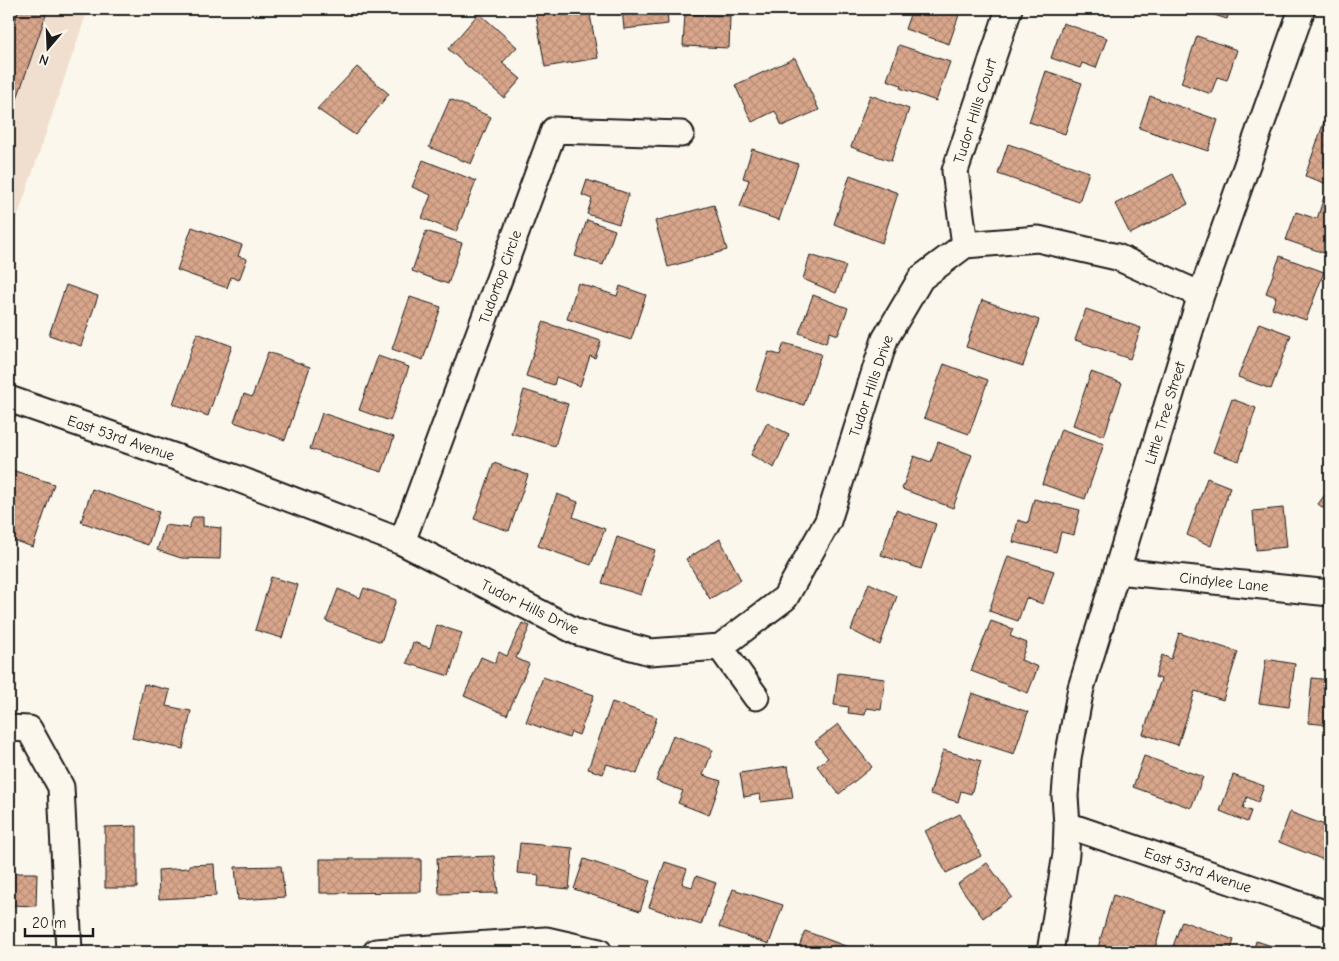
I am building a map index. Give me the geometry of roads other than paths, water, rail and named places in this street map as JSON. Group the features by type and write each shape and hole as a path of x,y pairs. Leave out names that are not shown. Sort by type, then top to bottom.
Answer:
{"street":[{"name":"Tudor Hills Court","path":"965,245 955,171 1009,9"},
{"name":"Little Tree Street","path":"1050,952 1063,879 1067,825 1064,796 1067,767 1081,688 1201,295 1302,9"},
{"name":"Tudortop Circle","path":"402,542 554,130 681,134"},
{"path":"965,245 1038,239 1117,257 1201,295"},
{"name":"Tudor Hills Drive","path":"232,477 402,542 577,632 650,652 720,647 785,598 828,521 885,339 921,278 965,245"},
{"name":"East 53rd Avenue","path":"9,399 232,477"},
{"name":"Cindylee Lane","path":"1117,571 1330,593"},
{"path":"720,647 756,697"},
{"path":"9,728 29,729 61,787 69,952"},
{"name":"East 53rd Avenue","path":"1067,825 1330,914"},
{"path":"376,952 546,940 599,952"}]}
